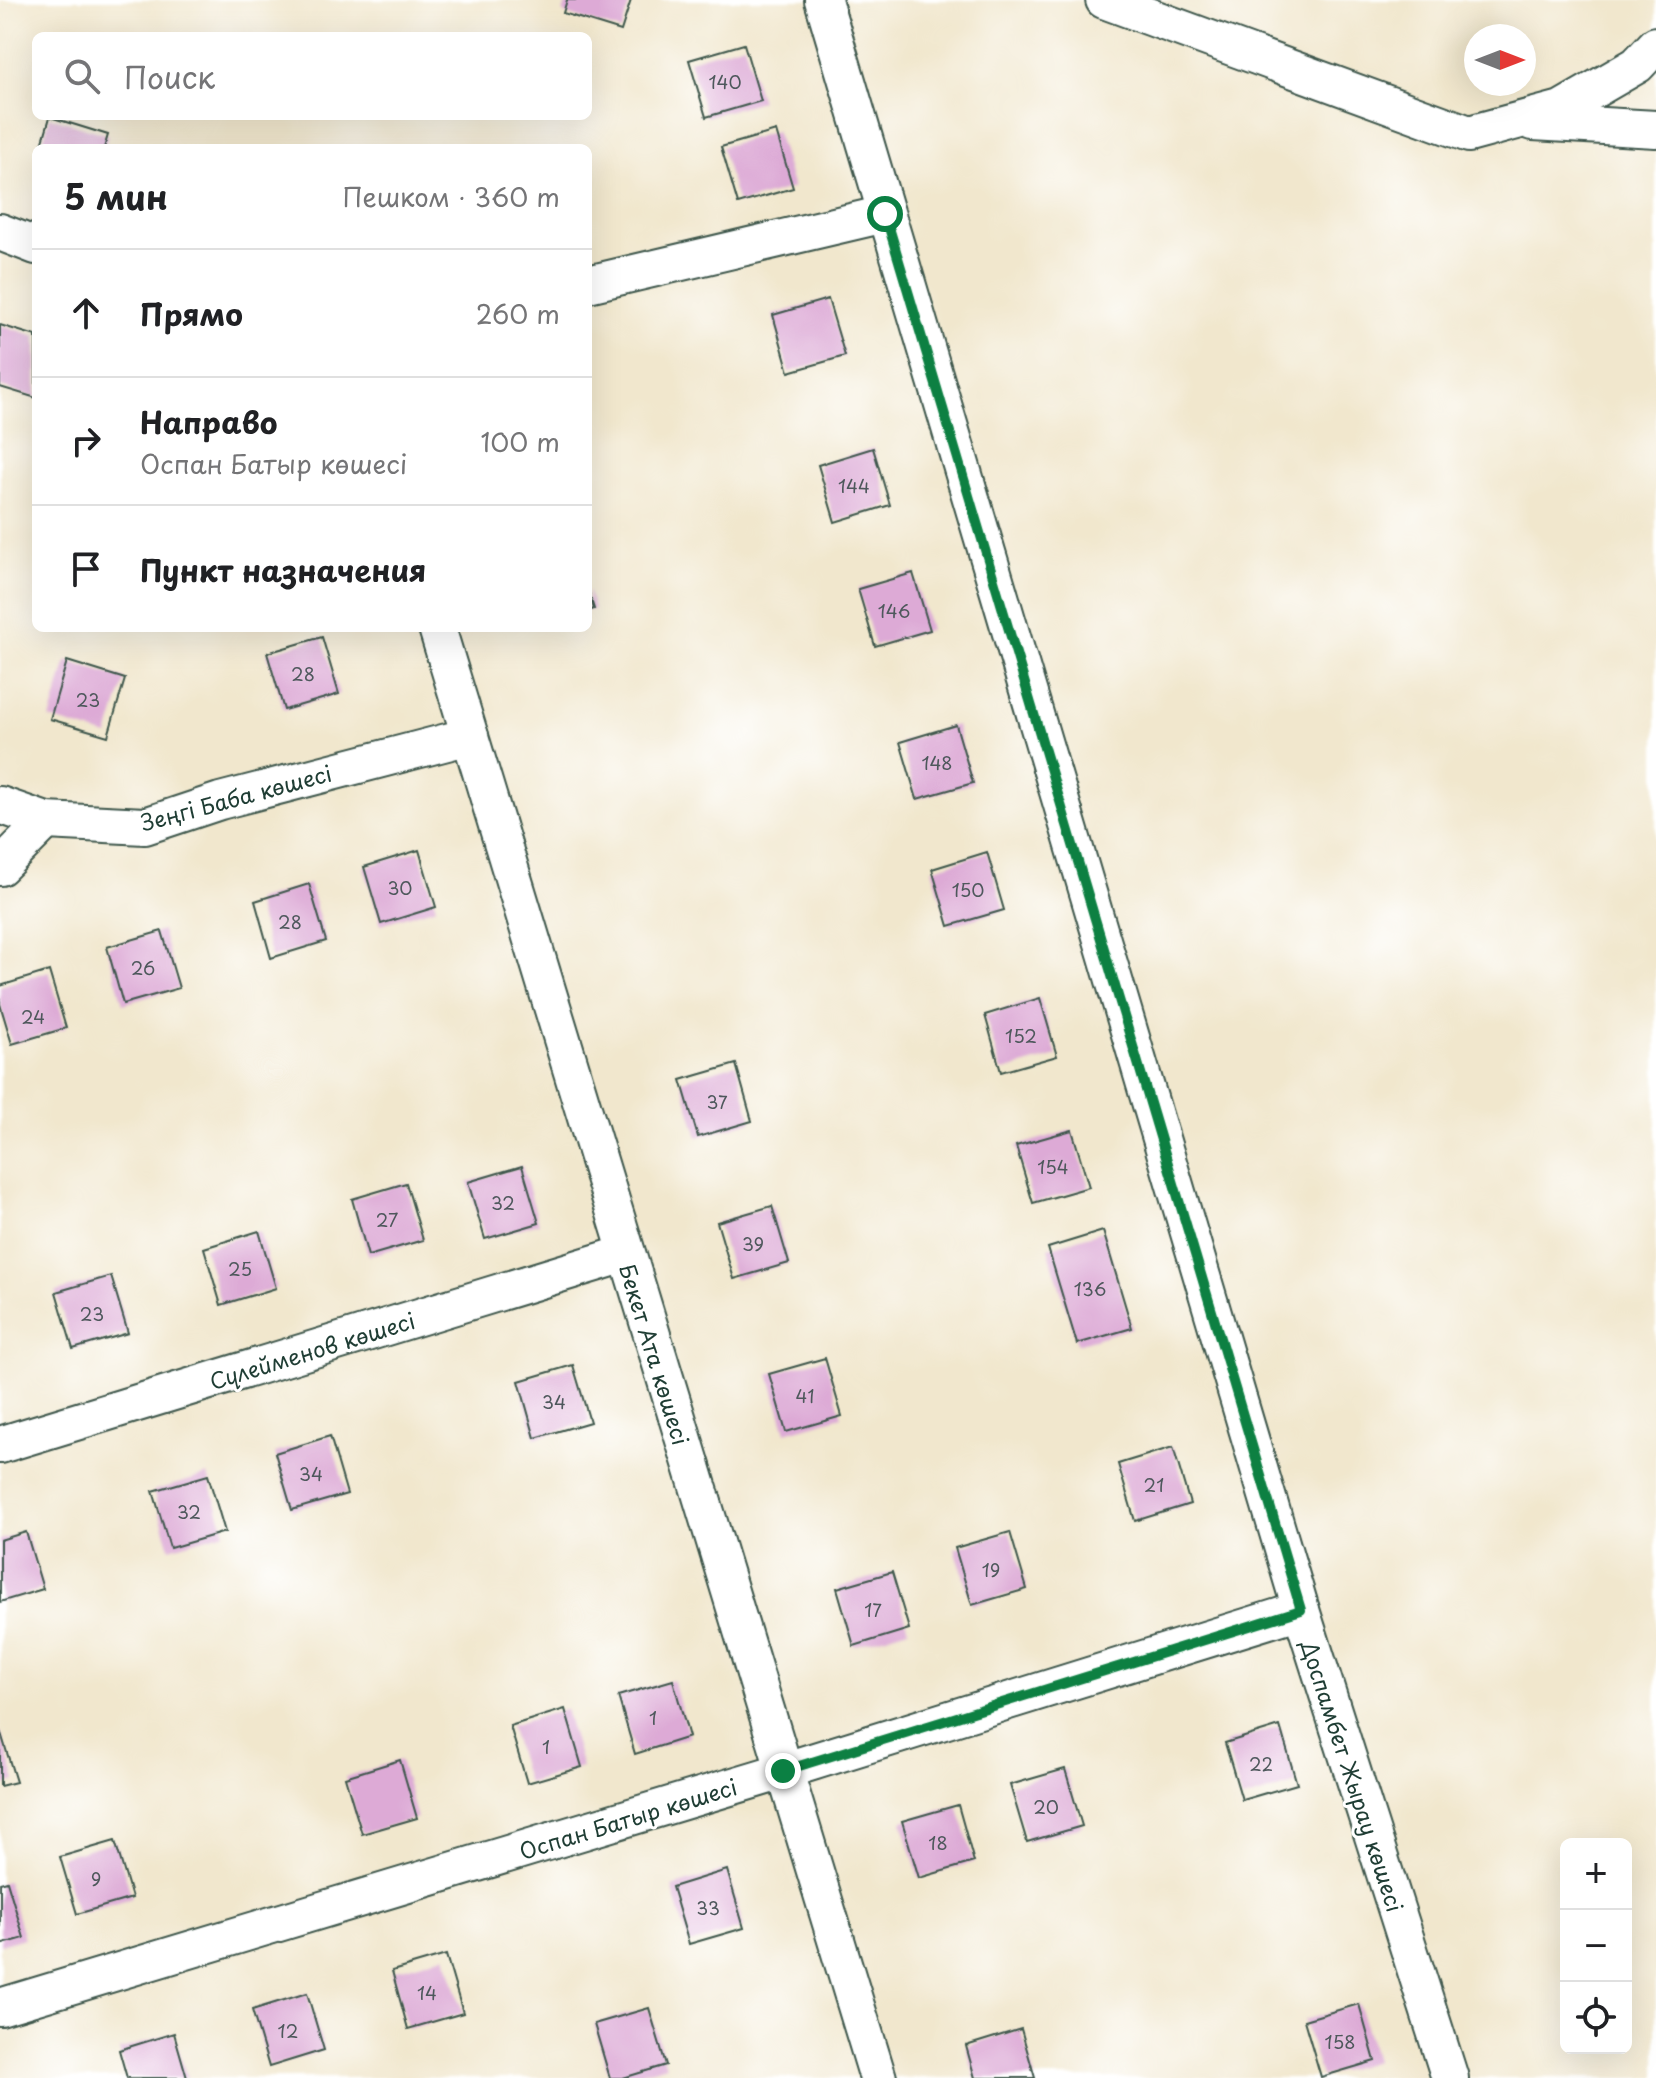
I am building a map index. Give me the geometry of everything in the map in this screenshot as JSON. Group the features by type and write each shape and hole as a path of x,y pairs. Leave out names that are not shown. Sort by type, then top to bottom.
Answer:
{"street":[{"name":"Доспамбет Жырау көшесі","path":"823,0 1301,1610 1450,2078"},
{"path":"1104,0 1469,134 1561,109 1637,65 1656,45"},
{"path":"1516,121 1656,129"},
{"path":"592,283 885,214"},
{"path":"0,232 32,244"},
{"name":"Бекет Ата көшесі","path":"438,632 878,2078"},
{"name":"Зеңгі Баба көшесі","path":"0,805 46,821 145,826 220,801 470,736"},
{"path":"0,867 46,821"},
{"name":"Сүлейменов көшесі","path":"0,1445 625,1254"},
{"name":"Оспан Батыр көшесі","path":"0,2007 783,1771 1301,1610"}],"building":[{"path":"567,0 631,0 621,31 563,13"},
{"path":"744,44 761,101 706,117 689,60"},
{"path":"49,120 60,120 108,135 105,144 42,144"},
{"path":"776,131 793,188 738,204 721,147"},
{"path":"828,299 845,356 789,372 773,315"},
{"path":"0,325 32,335 32,397 0,387"},
{"path":"873,448 890,505 835,522 818,465"},
{"path":"913,573 930,630 875,646 858,589"},
{"path":"322,637 339,694 284,710 267,653"},
{"path":"67,661 125,679 108,736 50,719"},
{"path":"956,725 973,783 917,799 900,742"},
{"path":"419,850 436,907 381,924 364,867"},
{"path":"987,852 1004,910 949,926 932,869"},
{"path":"309,884 326,941 271,958 255,901"},
{"path":"162,931 179,988 123,1004 107,947"},
{"path":"49,971 66,1028 12,1044 0,1004 0,986"},
{"path":"1040,998 1057,1056 1001,1072 985,1015"},
{"path":"736,1064 752,1121 698,1137 681,1080"},
{"path":"1072,1130 1089,1187 1033,1203 1016,1146"},
{"path":"522,1166 539,1223 485,1239 468,1182"},
{"path":"406,1183 423,1240 368,1256 352,1199"},
{"path":"772,1206 789,1263 734,1279 717,1222"},
{"path":"259,1231 276,1288 221,1305 204,1248"},
{"path":"1103,1231 1132,1328 1077,1344 1048,1248"},
{"path":"111,1276 128,1333 73,1349 56,1292"},
{"path":"825,1358 842,1416 786,1432 769,1374"},
{"path":"573,1365 590,1422 535,1438 519,1381"},
{"path":"330,1436 347,1494 292,1510 275,1453"},
{"path":"1173,1447 1190,1504 1135,1521 1118,1464"},
{"path":"208,1475 225,1532 170,1548 153,1491"},
{"path":"26,1532 43,1589 0,1602 0,1540"},
{"path":"1010,1532 1027,1589 972,1605 955,1548"},
{"path":"892,1572 909,1629 854,1646 837,1588"},
{"path":"673,1680 689,1737 635,1754 618,1696"},
{"path":"565,1709 582,1767 527,1783 510,1726"},
{"path":"1280,1726 1297,1784 1242,1800 1225,1743"},
{"path":"0,1730 16,1782 0,1786"},
{"path":"400,1760 417,1818 362,1834 345,1777"},
{"path":"1065,1769 1082,1826 1027,1842 1010,1785"},
{"path":"958,1805 974,1862 919,1878 902,1821"},
{"path":"115,1841 132,1898 77,1914 60,1857"},
{"path":"727,1870 744,1928 689,1944 672,1887"},
{"path":"7,1881 24,1938 0,1945 0,1883"},
{"path":"446,1955 463,2013 408,2029 392,1971"},
{"path":"307,1993 324,2050 269,2067 252,2010"},
{"path":"1359,2004 1375,2061 1321,2077 1304,2020"},
{"path":"649,2008 666,2065 623,2078 610,2078 594,2024"},
{"path":"1021,2029 1035,2078 975,2078 966,2046"},
{"path":"174,2033 187,2078 127,2078 119,2050"}],"route":[{"path":"783,1771 1301,1610 885,214"}]}
